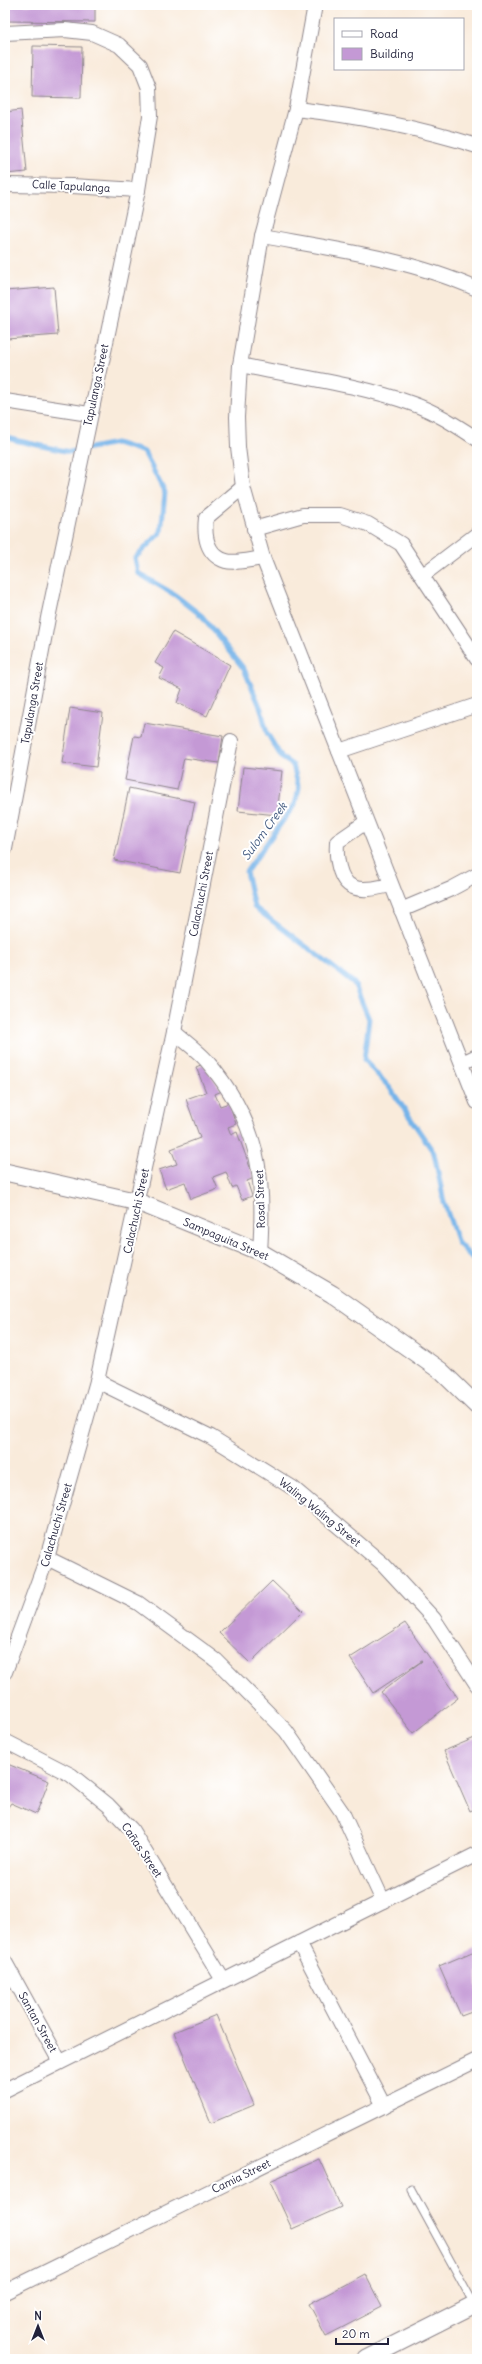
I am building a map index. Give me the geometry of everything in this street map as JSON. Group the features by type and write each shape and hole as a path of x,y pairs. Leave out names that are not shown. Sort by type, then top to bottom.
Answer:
{"street":[{"path":"315,5 296,109 262,236 240,365 237,417 243,487 263,558 477,1102"},
{"name":"Tapulanga Street","path":"5,33 64,30 92,33 119,45 140,65 149,88 150,116 138,190 89,414 43,647 10,792 5,848"},
{"path":"296,109 372,118 419,129 477,146"},
{"name":"Calle Tapulanga","path":"5,185 72,186 138,190"},
{"path":"262,236 412,267 477,289"},
{"path":"240,365 383,394 414,404 446,419 477,439"},
{"path":"5,401 89,414"},
{"path":"243,487 206,518 204,535 212,552 227,561 263,558"},
{"path":"254,528 303,515 340,515 368,524 401,544 477,659"},
{"path":"423,576 477,534"},
{"path":"339,751 477,705"},
{"name":"Calachuchi Street","path":"5,1672 47,1558 97,1381 138,1202 174,1032 231,742"},
{"path":"366,822 337,842 336,857 345,880 353,887 365,889 391,885"},
{"path":"401,910 451,889 477,875"},
{"name":"Rosal Street","path":"174,1032 205,1059 230,1092 249,1128 260,1168 263,1209 260,1252"},
{"path":"462,1063 477,1056"},
{"name":"Sampaguita Street","path":"5,1172 138,1202 260,1252 332,1294 441,1372 477,1406"},
{"name":"Waling Waling Street","path":"97,1381 211,1437 293,1488 383,1564 434,1619 477,1684"},
{"path":"47,1558 138,1603 217,1661 286,1731 342,1812 384,1901"},
{"name":"Cañas Street","path":"5,1741 71,1775 108,1805 131,1829 223,1980"},
{"path":"5,2090 477,1854"},
{"path":"299,1943 384,2106"},
{"name":"Santan Street","path":"5,1962 60,2062"},
{"name":"Camia Street","path":"5,2292 477,2060"},
{"path":"366,2359 475,2303"}],"lane":[{"path":"411,2189 475,2303"}],"building":[{"path":"5,5 95,5 95,22 5,21"},
{"path":"33,46 82,47 81,98 32,97"},
{"path":"21,110 27,172 5,174 5,112"},
{"path":"54,287 58,335 7,339 8,346 5,346 5,291"},
{"path":"173,632 230,665 207,716 177,703 182,689 159,678 164,668 155,663"},
{"path":"70,708 103,713 96,767 62,763"},
{"path":"144,723 223,736 219,763 184,758 177,790 125,780 134,736 141,737"},
{"path":"243,767 282,771 277,815 238,811"},
{"path":"129,788 195,802 180,873 114,860"},
{"path":"203,1064 222,1091 215,1094 220,1106 229,1103 236,1124 228,1127 231,1135 237,1132 254,1178 247,1181 252,1196 242,1200 236,1186 232,1188 226,1172 213,1177 218,1189 191,1199 185,1182 166,1189 159,1170 177,1164 171,1149 200,1138 186,1099 206,1092 196,1067"},
{"path":"272,1581 303,1611 250,1663 219,1633"},
{"path":"405,1623 458,1698 413,1733 381,1692 422,1661 373,1693 350,1658"},
{"path":"477,1737 477,1808 470,1811 444,1751"},
{"path":"5,1763 49,1781 36,1814 11,1803 5,1811"},
{"path":"477,1950 477,2010 461,2016 439,1966"},
{"path":"216,2015 254,2105 211,2123 174,2032"},
{"path":"319,2159 341,2207 292,2229 270,2181"},
{"path":"365,2274 382,2307 326,2336 309,2304"}],"waterway":[{"name":"Sulom Creek","path":"5,436 14,440 70,452 116,443 144,452 165,493 161,532 135,558 138,573 175,595 202,616 244,669 261,709 267,733 282,758 293,765 299,788 295,804 246,872 254,907 354,983 369,1019 364,1060 390,1088 434,1153 444,1202 458,1243 477,1263"}]}
